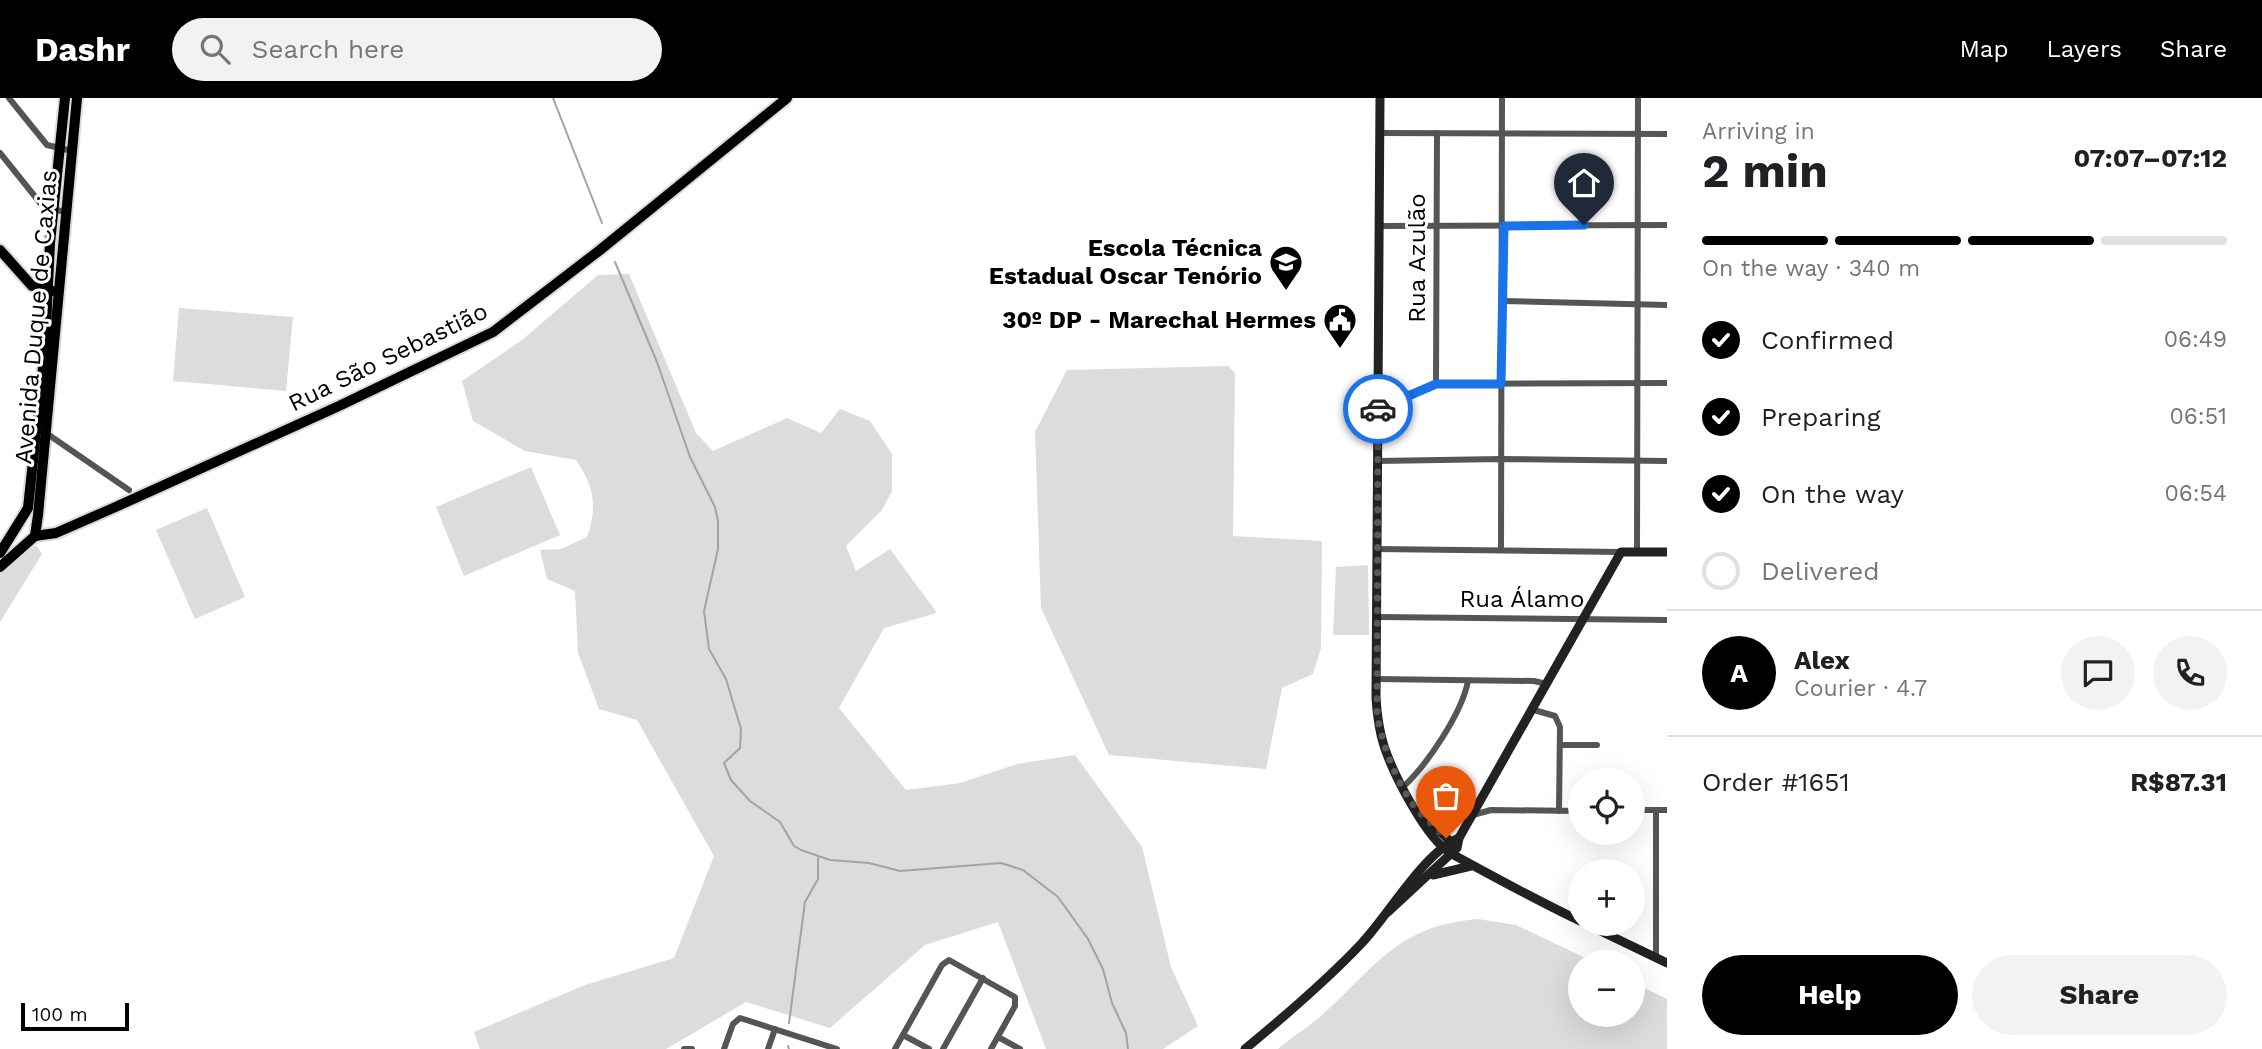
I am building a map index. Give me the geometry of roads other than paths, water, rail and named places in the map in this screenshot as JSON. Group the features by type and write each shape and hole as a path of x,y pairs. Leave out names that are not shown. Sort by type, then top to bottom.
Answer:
{"main road":[{"name":"Avenida Duque de Caxias","path":"65,98 66,150"},
{"name":"Avenida Duque de Caxias","path":"0,553 27,510 66,150 76,98"},
{"name":"Rua São Sebastião","path":"35,536 50,535 101,513 326,412 493,332 600,250 787,98"},
{"path":"1380,98 1376,679 1377,716 1383,745 1415,807 1471,866 1568,915"},
{"path":"0,250 32,286 52,291"},
{"name":"Avenida Duque de Caxias","path":"35,536 46,433 52,291"},
{"path":"27,510 35,536 43,548"},
{"path":"0,567 35,536"},
{"path":"1388,912 1426,879 1454,848 1621,552 1667,552"},
{"path":"1245,1049 1363,943 1407,887 1454,848"},
{"path":"1426,879 1444,871 1471,866"},
{"path":"1611,936 1667,963"}],"street":[{"path":"9,98 47,145 66,150"},
{"path":"1501,550 1504,226 1500,133 1502,98"},
{"path":"1637,552 1638,98"},
{"path":"1380,133 1667,134"},
{"name":"Rua Azulão","path":"1436,384 1437,133"},
{"path":"0,153 41,204 60,211"},
{"path":"1380,226 1667,225"},
{"path":"1502,301 1667,305"},
{"path":"1378,408 1436,384 1667,383"},
{"path":"46,433 129,490"},
{"path":"1377,461 1501,458 1667,461"},
{"path":"1376,549 1621,552"},
{"path":"1603,552 1612,567"},
{"name":"Rua Álamo","path":"1377,617 1667,620"},
{"path":"1376,679 1534,681 1547,684"},
{"path":"1403,787 1430,757 1461,702 1468,681"},
{"path":"1534,710 1555,716 1558,720 1559,811"},
{"path":"1560,745 1597,745"},
{"path":"1483,798 1491,810"},
{"path":"1473,815 1491,810 1568,811"},
{"path":"1645,810 1667,810"},
{"path":"1656,810 1656,958"},
{"path":"895,1049 945,962 954,961 1016,999 1015,1006 990,1049"},
{"path":"943,1049 983,978"},
{"path":"724,1049 737,1019 743,1018 837,1049"},
{"path":"768,1049 775,1029"},
{"path":"903,1034 929,1049"},
{"path":"998,1037 1020,1049"},
{"path":"684,1049 691,1049"}],"waterway":[{"path":"553,98 602,223"},
{"path":"615,262 657,362 690,457 715,507 718,549 704,611 709,649 726,679 741,729 740,748 724,763 731,780 750,801 780,822 794,846 830,860 869,863 900,871 1001,863 1023,870 1058,897 1088,939 1103,969 1112,1003 1126,1033 1128,1049"},
{"path":"789,1023 805,902 818,879 818,858"}],"place":[{"name":"Escola Técnica Estadual Oscar Tenório","path":"1286,292"},
{"name":"30º DP - Marechal Hermes","path":"1340,350"}]}
